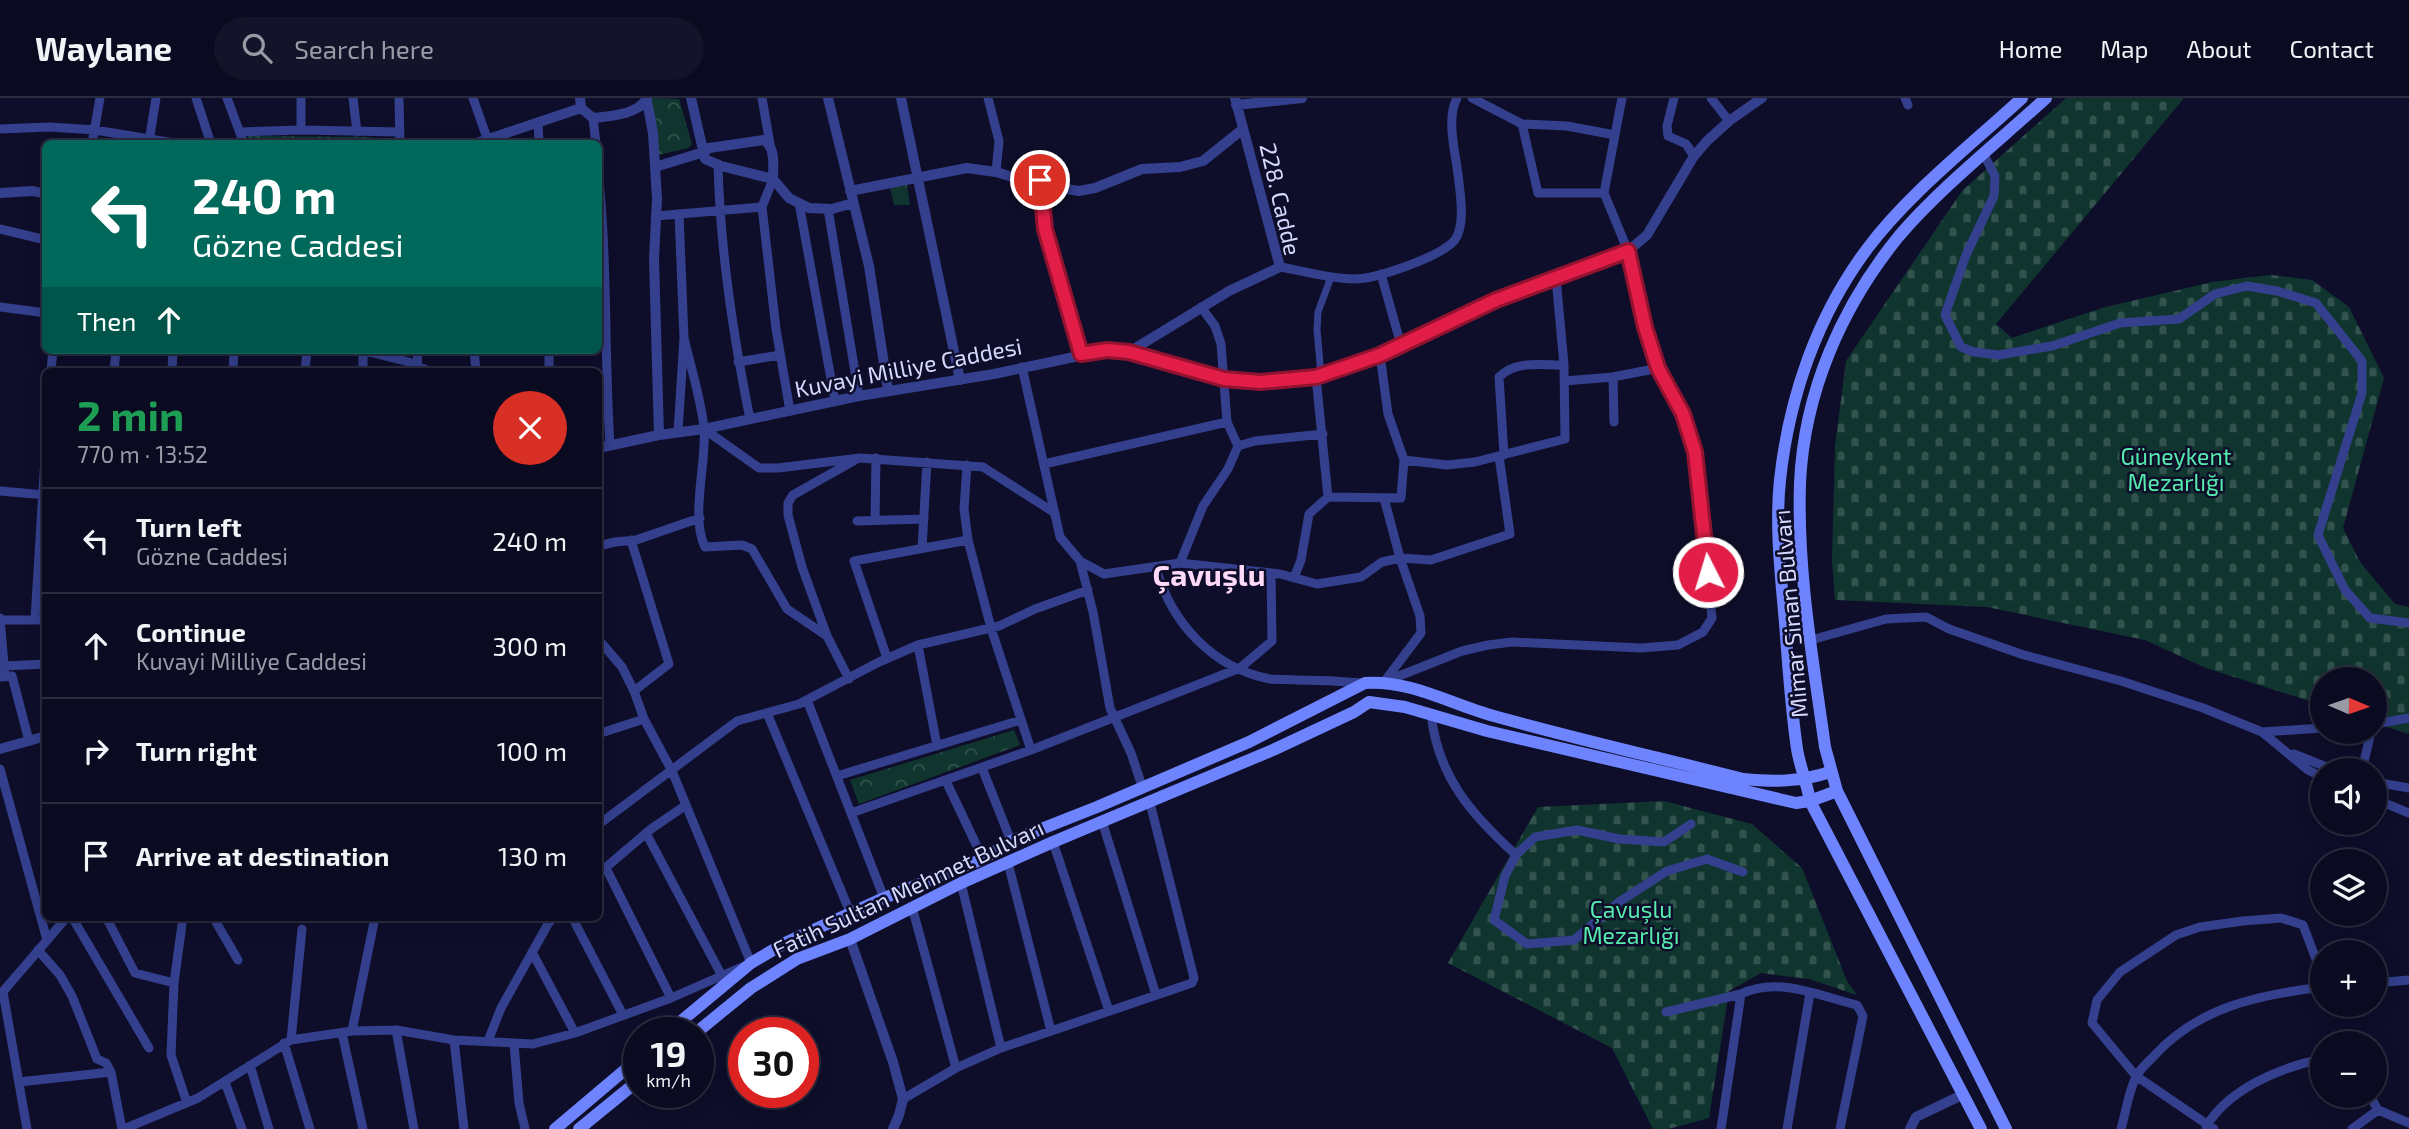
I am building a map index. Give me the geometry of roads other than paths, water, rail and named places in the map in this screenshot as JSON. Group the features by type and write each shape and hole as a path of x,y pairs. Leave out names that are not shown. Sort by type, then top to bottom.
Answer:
{"main road":[{"name":"Mimar Sinan Bulvarı","path":"1981,1129 1810,801 1798,752 1779,550 1780,481 1789,428 1804,368 1826,315 1846,279 1888,222 2022,98"},
{"name":"Mimar Sinan Bulvarı","path":"2006,1129 1837,791 1830,772 1802,564 1800,482 1807,429 1820,374 1841,325 1860,290 1923,210 2046,98"},
{"path":"1365,683 1384,682 1428,692 1492,715 1743,779 1778,782 1806,780 1830,772"},
{"name":"Fatih Sultan Mehmet Bulvarı","path":"686,1017 751,963 785,943 850,912 983,859 1011,841 1250,742 1365,683"},
{"name":"Fatih Sultan Mehmet Bulvarı","path":"714,1018 751,988 797,959 850,939 961,883 1054,842 1273,750 1354,712 1369,702 1405,707 1486,731 1796,803 1810,801"},
{"path":"1810,801 1837,791"},
{"path":"555,1129 623,1072"},
{"path":"579,1129 623,1093"}],"street":[{"path":"93,140 100,98"},
{"path":"150,140 156,98"},
{"path":"197,98 209,140"},
{"path":"227,98 243,140"},
{"path":"301,98 301,130"},
{"path":"353,98 357,132"},
{"path":"398,98 400,140"},
{"path":"473,98 487,138"},
{"path":"691,98 705,159 773,179 789,198 808,208 828,209 853,203"},
{"path":"762,98 773,179 762,207 780,355 790,411"},
{"path":"828,98 869,266 888,390"},
{"path":"901,98 960,380"},
{"path":"988,98 999,141 996,172"},
{"path":"1235,102 1301,98"},
{"path":"1280,267 1355,279 1381,274 1426,258 1455,240 1461,225 1460,187 1451,110 1457,98"},
{"path":"1472,98 1522,124 1567,126 1615,135"},
{"path":"1384,682 1462,651 1488,645 1512,642 1641,648 1678,645 1703,632 1712,618 1695,452 1683,414 1658,368 1645,327 1628,251 1604,193 1622,98"},
{"path":"1674,98 1667,126 1668,136 1686,144 1694,156"},
{"path":"1712,98 1729,121"},
{"path":"1628,251 1647,235 1694,156 1729,121 1762,98"},
{"path":"593,118 627,112 640,107 647,100"},
{"path":"647,100 655,167 654,259 659,435"},
{"name":"228. Cadde","path":"1129,352 1201,307 1280,267 1235,102"},
{"path":"483,140 538,122 581,103 593,118 596,140"},
{"path":"538,122 539,140"},
{"path":"1522,124 1538,193 1604,193"},
{"path":"0,129 51,127 95,130 145,140"},
{"path":"850,191 967,168 996,172 1018,179 1040,180 1079,191 1095,188 1142,169 1180,167 1203,161 1243,130"},
{"path":"240,132 400,132"},
{"path":"655,167 730,143 765,140 770,144"},
{"path":"1984,155 1994,176 1994,196 1966,255 1945,315 1961,347 1974,352 1999,355 2052,346 2120,323 2179,319 2215,294 2247,286 2277,291 2316,303 2362,361 2362,393 2318,535 2346,590 2370,618 2409,623"},
{"path":"718,164 719,211 730,313 750,419"},
{"path":"1040,180 1045,229 1081,354"},
{"path":"0,193 42,193"},
{"path":"602,202 602,244"},
{"path":"799,203 835,401"},
{"path":"656,216 762,207"},
{"path":"828,209 859,396"},
{"path":"678,432 684,338 679,214"},
{"path":"0,229 42,239"},
{"name":"Kuvayi Milliye Caddesi","path":"604,446 1107,350 1129,352 1224,379 1260,382 1318,376 1380,355 1496,300 1628,251"},
{"path":"1381,274 1401,345"},
{"path":"1328,498 1317,330 1318,313 1331,277"},
{"path":"1404,460 1447,465 1565,439 1564,365 1556,278"},
{"path":"0,307 42,312"},
{"path":"1180,563 1203,506 1228,469 1238,446 1227,422 1221,344 1215,326 1201,307"},
{"path":"684,338 704,429 700,518 701,538 705,547 742,545 752,550 787,608 827,636"},
{"path":"375,354 415,368"},
{"path":"738,362 780,355"},
{"path":"1294,578 1301,560 1309,514 1328,498 1401,498 1404,460 1388,414 1380,355"},
{"path":"1022,367 1060,537 1080,561 1104,574 1180,563 1271,573 1317,584 1361,576 1382,562 1400,558 1431,561 1510,534 1501,455 1499,377 1508,367 1564,365"},
{"path":"1564,381 1613,377 1658,368"},
{"path":"1613,377 1614,422"},
{"path":"602,382 604,446"},
{"path":"1044,464 1227,422"},
{"path":"704,429 759,468 860,458 984,467 1055,513"},
{"path":"1238,446 1255,441 1323,434"},
{"path":"849,678 827,636 802,567 788,515 788,503 793,495 860,458"},
{"path":"875,520 876,458"},
{"path":"922,548 927,462"},
{"path":"967,465 964,509 968,540 991,628 1031,750"},
{"path":"0,491 42,495"},
{"path":"1384,498 1400,558 1420,616 1421,633 1384,682"},
{"path":"35,619 42,510"},
{"path":"602,546 700,518"},
{"path":"857,521 924,519"},
{"path":"631,540 669,664 634,691"},
{"path":"887,658 854,561 968,540"},
{"path":"1080,561 1110,708 1131,753 1142,786"},
{"path":"1156,568 1162,590 1172,610 1196,642 1229,664 1270,679 1365,683"},
{"path":"851,813 1115,719 1240,668 1272,641 1271,573"},
{"path":"602,822 737,721 807,700 887,658 918,645 991,628 1088,590"},
{"path":"1811,640 1886,619 1926,617 1949,629 2024,655 2121,681 2203,708 2262,732 2310,771"},
{"path":"29,741 12,676 2,677 4,666 0,619 42,620"},
{"path":"38,950 60,975 72,996 97,1059 106,1063 111,1072 127,1128 187,1103 225,1082 287,1041 352,1031 396,1030 454,1040 533,1044 623,1016 751,963 672,771 644,719 622,667 602,644"},
{"path":"918,645 937,746"},
{"path":"4,666 42,663"},
{"path":"807,700 884,898"},
{"path":"767,713 850,912"},
{"path":"1431,714 1434,740 1453,784 1481,822 1516,855"},
{"path":"2387,722 2409,718"},
{"path":"602,733 644,719"},
{"path":"837,776 1021,720"},
{"path":"2262,732 2310,729"},
{"path":"0,749 42,739"},
{"path":"2284,750 2310,760"},
{"path":"982,768 1011,841"},
{"path":"0,769 47,940"},
{"path":"946,781 983,859"},
{"path":"2387,784 2409,788"},
{"path":"903,1099 956,1068 1001,1048 1192,983 1194,978 1150,803"},
{"path":"2387,804 2409,814"},
{"path":"671,998 602,871 646,833 686,805"},
{"path":"1102,821 1156,995"},
{"path":"1691,824 1664,842 1619,839 1577,830 1535,837 1516,855 1505,876 1494,920 1527,944 1574,940 1619,902 1667,871 1707,859 1743,872"},
{"path":"646,833 722,976"},
{"path":"1054,842 1109,1011"},
{"path":"1008,863 1051,1031"},
{"path":"961,883 1001,1048"},
{"path":"912,907 956,1068"},
{"path":"2310,943 2303,925 2281,918 2200,927 2176,935 2120,972 2097,1000 2092,1023 2136,1076 2209,1128 2246,1086 2310,1063"},
{"path":"27,1129 2,994 64,921"},
{"path":"74,921 149,1048"},
{"path":"108,921 135,973 174,983"},
{"path":"182,921 174,983 171,1055 187,1103"},
{"path":"215,921 238,960"},
{"path":"352,1031 374,921"},
{"path":"488,1041 501,1008 551,921"},
{"path":"574,921 623,1016"},
{"path":"302,929 287,1041 310,1129"},
{"path":"850,939 893,1062 903,1099 900,1115 893,1129"},
{"path":"532,952 575,1033"},
{"path":"2387,982 2409,980"},
{"path":"1666,1012 1777,984 1857,1005 1863,1016 1840,1129"},
{"path":"2121,1129 2136,1076 2168,1040 2203,1016 2283,992 2310,989"},
{"path":"1787,1129 1810,993"},
{"path":"1721,1129 1741,994"},
{"path":"396,1030 414,1129"},
{"path":"342,1033 363,1129"},
{"path":"454,1040 464,1129"},
{"path":"513,1044 519,1103 525,1129"},
{"path":"250,1065 269,1129"},
{"path":"19,1082 111,1072"},
{"path":"225,1082 242,1129"},
{"path":"1910,1129 1916,1117 1962,1095"},
{"path":"2352,1129 2378,1110 2409,1123"}],"district":[{"name":"Çavuşlu","path":"1209,574"}],"park label":[{"name":"Güneykent Mezarlığı","path":"2176,469"},
{"name":"Çavuşlu Mezarlığı","path":"1631,922"}]}
